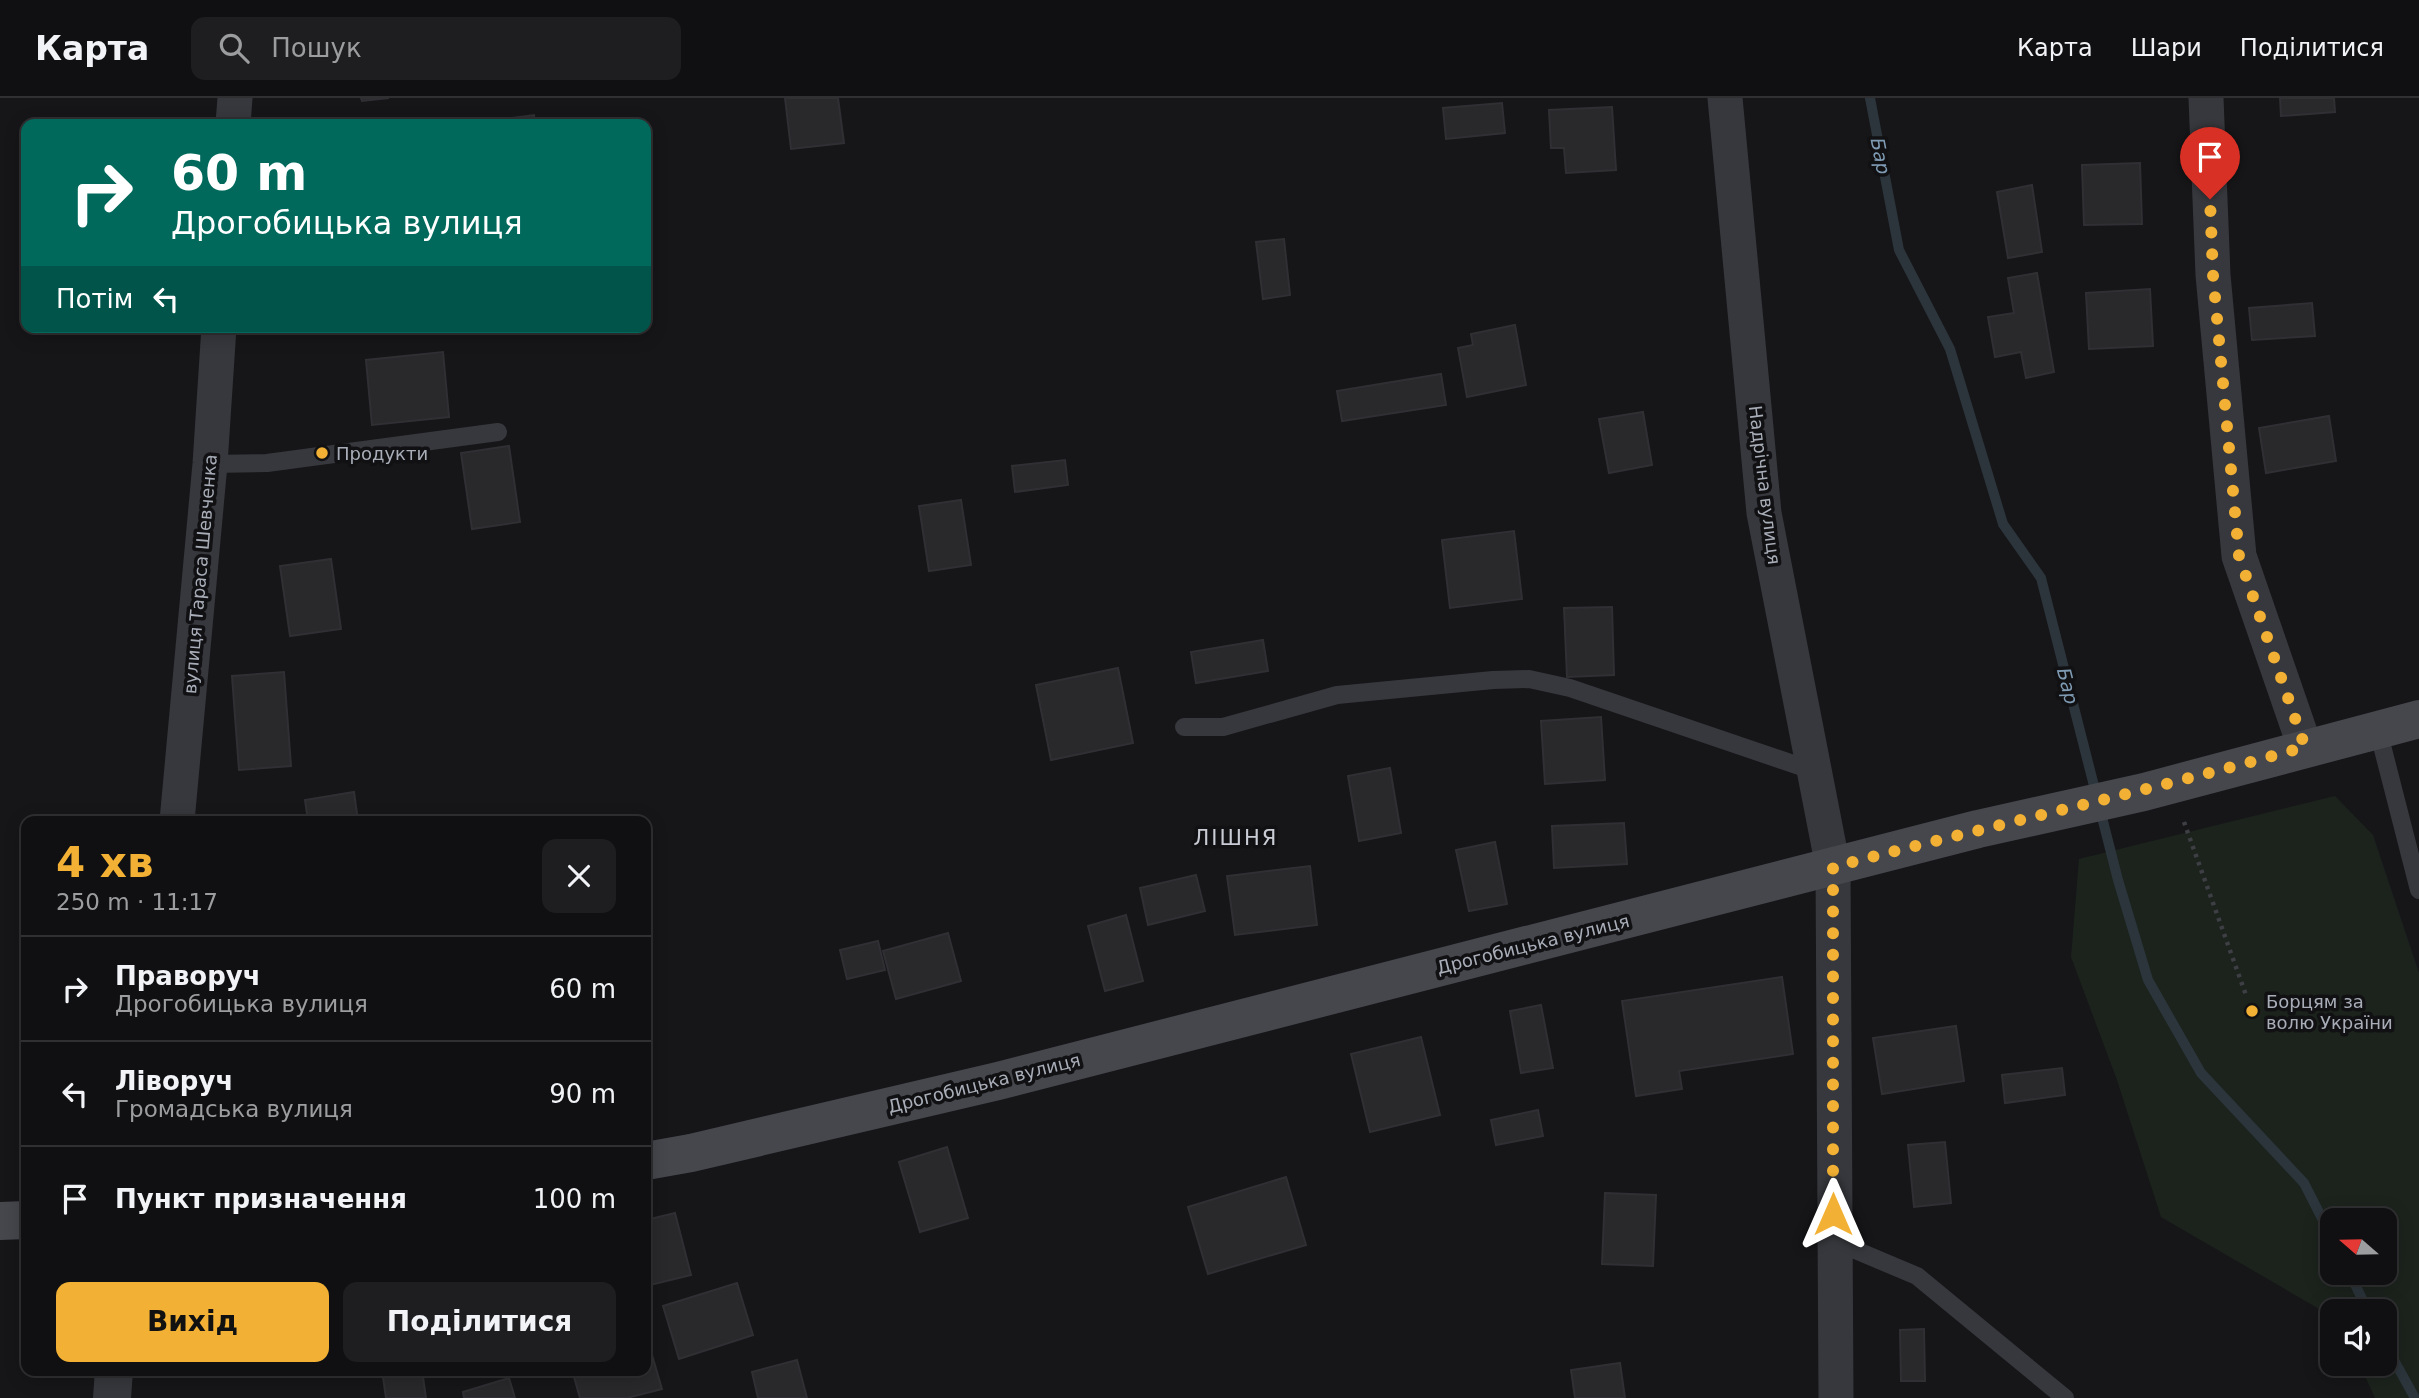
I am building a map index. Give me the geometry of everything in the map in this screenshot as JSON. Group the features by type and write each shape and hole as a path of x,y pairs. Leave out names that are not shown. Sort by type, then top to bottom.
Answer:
{"main road":[{"name":"Дрогобицька вулиця","path":"651,1160 1011,1078 1978,829 2157,788 2419,719"},
{"path":"0,1221 21,1220"}],"street":[{"path":"233,119 235,98"},
{"name":"Надрічна вулиця","path":"1725,98 1764,513 1833,867 1836,1398"},
{"path":"2206,98 2213,275 2239,556 2305,747"},
{"name":"вулиця Тараса Шевченка","path":"177,816 210,464 219,333"},
{"path":"112,1398 114,1376"}],"lane":[{"path":"210,464 267,463 498,432"},
{"path":"1184,727 1223,727 1337,695 1529,680 1570,688 1814,771"},
{"path":"2378,730 2419,890"},
{"path":"1834,1241 1917,1276 2065,1398"}],"path":[{"path":"2157,788 2247,998"}],"shaded area":[{"path":"2335,796 2373,835 2419,973 2419,1398 2375,1398 2365,1376 2397,1376 2397,1299 2320,1299 2320,1309 2161,1217 2117,1080 2071,957 2079,859"}],"building":[{"path":"361,98 389,98 362,101"},
{"path":"785,98 838,98 844,143 791,149"},
{"path":"2280,98 2334,98 2335,112 2281,116"},
{"path":"1502,103 1505,133 1446,139 1443,108"},
{"path":"1612,107 1616,170 1566,173 1564,148 1551,148 1549,110"},
{"path":"534,115 534,119 504,119"},
{"path":"2140,163 2142,224 2084,225 2082,165"},
{"path":"2032,185 2042,252 2008,258 1997,192"},
{"path":"1284,239 1290,295 1263,299 1256,242"},
{"path":"2037,273 2054,372 2026,378 2021,352 1995,357 1988,317 2014,313 2008,278"},
{"path":"2150,289 2153,346 2089,349 2086,293"},
{"path":"2312,303 2315,336 2252,340 2249,308"},
{"path":"1515,325 1526,385 1467,397 1458,348 1473,345 1471,334"},
{"path":"443,352 449,417 372,425 366,360"},
{"path":"1441,374 1446,405 1342,421 1337,391"},
{"path":"1643,412 1652,465 1609,473 1599,419"},
{"path":"2329,416 2336,461 2266,473 2259,428"},
{"path":"509,446 520,522 472,529 461,453"},
{"path":"1065,460 1068,485 1015,492 1012,466"},
{"path":"961,500 971,565 929,571 919,506"},
{"path":"1514,531 1522,599 1450,608 1442,540"},
{"path":"331,559 341,629 290,636 280,566"},
{"path":"1612,607 1614,675 1567,677 1564,608"},
{"path":"1263,640 1268,671 1196,683 1191,652"},
{"path":"1118,668 1133,743 1051,760 1036,685"},
{"path":"284,672 291,766 239,770 232,676"},
{"path":"1601,717 1605,780 1545,784 1541,721"},
{"path":"1390,768 1401,833 1359,841 1348,776"},
{"path":"354,792 357,816 307,816 305,800"},
{"path":"1624,823 1627,864 1554,868 1552,826"},
{"path":"1495,842 1507,904 1469,911 1456,850"},
{"path":"1310,866 1317,925 1235,935 1227,876"},
{"path":"1196,875 1205,911 1148,925 1140,888"},
{"path":"1126,915 1143,981 1105,991 1088,926"},
{"path":"948,933 961,981 896,999 883,951"},
{"path":"878,941 885,970 847,979 840,950"},
{"path":"1782,977 1793,1054 1679,1071 1682,1089 1636,1096 1622,1001"},
{"path":"1541,1005 1553,1068 1521,1073 1510,1011"},
{"path":"1956,1026 1964,1081 1882,1094 1873,1038"},
{"path":"1421,1037 1440,1115 1370,1132 1351,1054"},
{"path":"2062,1068 2065,1095 2005,1103 2002,1075"},
{"path":"1538,1110 1543,1136 1496,1145 1491,1120"},
{"path":"1945,1142 1951,1203 1914,1207 1908,1145"},
{"path":"947,1147 968,1218 920,1232 899,1162"},
{"path":"1286,1177 1306,1245 1208,1274 1188,1207"},
{"path":"1605,1193 1656,1195 1653,1266 1602,1264"},
{"path":"675,1213 691,1275 651,1285 651,1219"},
{"path":"737,1283 753,1335 679,1359 663,1306"},
{"path":"1924,1329 1925,1381 1901,1381 1900,1330"},
{"path":"651,1355 662,1389 627,1398 580,1398 574,1377 651,1376"},
{"path":"797,1360 807,1398 758,1398 752,1372"},
{"path":"1620,1363 1625,1398 1575,1398 1571,1370"},
{"path":"383,1376 423,1376 426,1398 386,1398"},
{"path":"509,1378 515,1398 464,1398 463,1392"}],"waterway":[{"name":"Бар","path":"1870,98 1899,250 1950,349 2003,524 2041,578 2118,880 2148,980 2201,1073 2304,1183 2320,1214"},
{"name":"Бар","path":"2355,1285 2362,1299"},
{"name":"Бар","path":"2397,1366 2415,1398"}],"place":[{"name":"Продукти","path":"322,453"},
{"name":"Борцям за волю України","path":"2252,1011"}],"district":[{"name":"ЛІШНЯ","path":"1236,838"}],"route":[{"path":"1833,1214 1833,867 1978,829 2144,792 2305,747 2239,556 2213,275 2210,199"}]}
